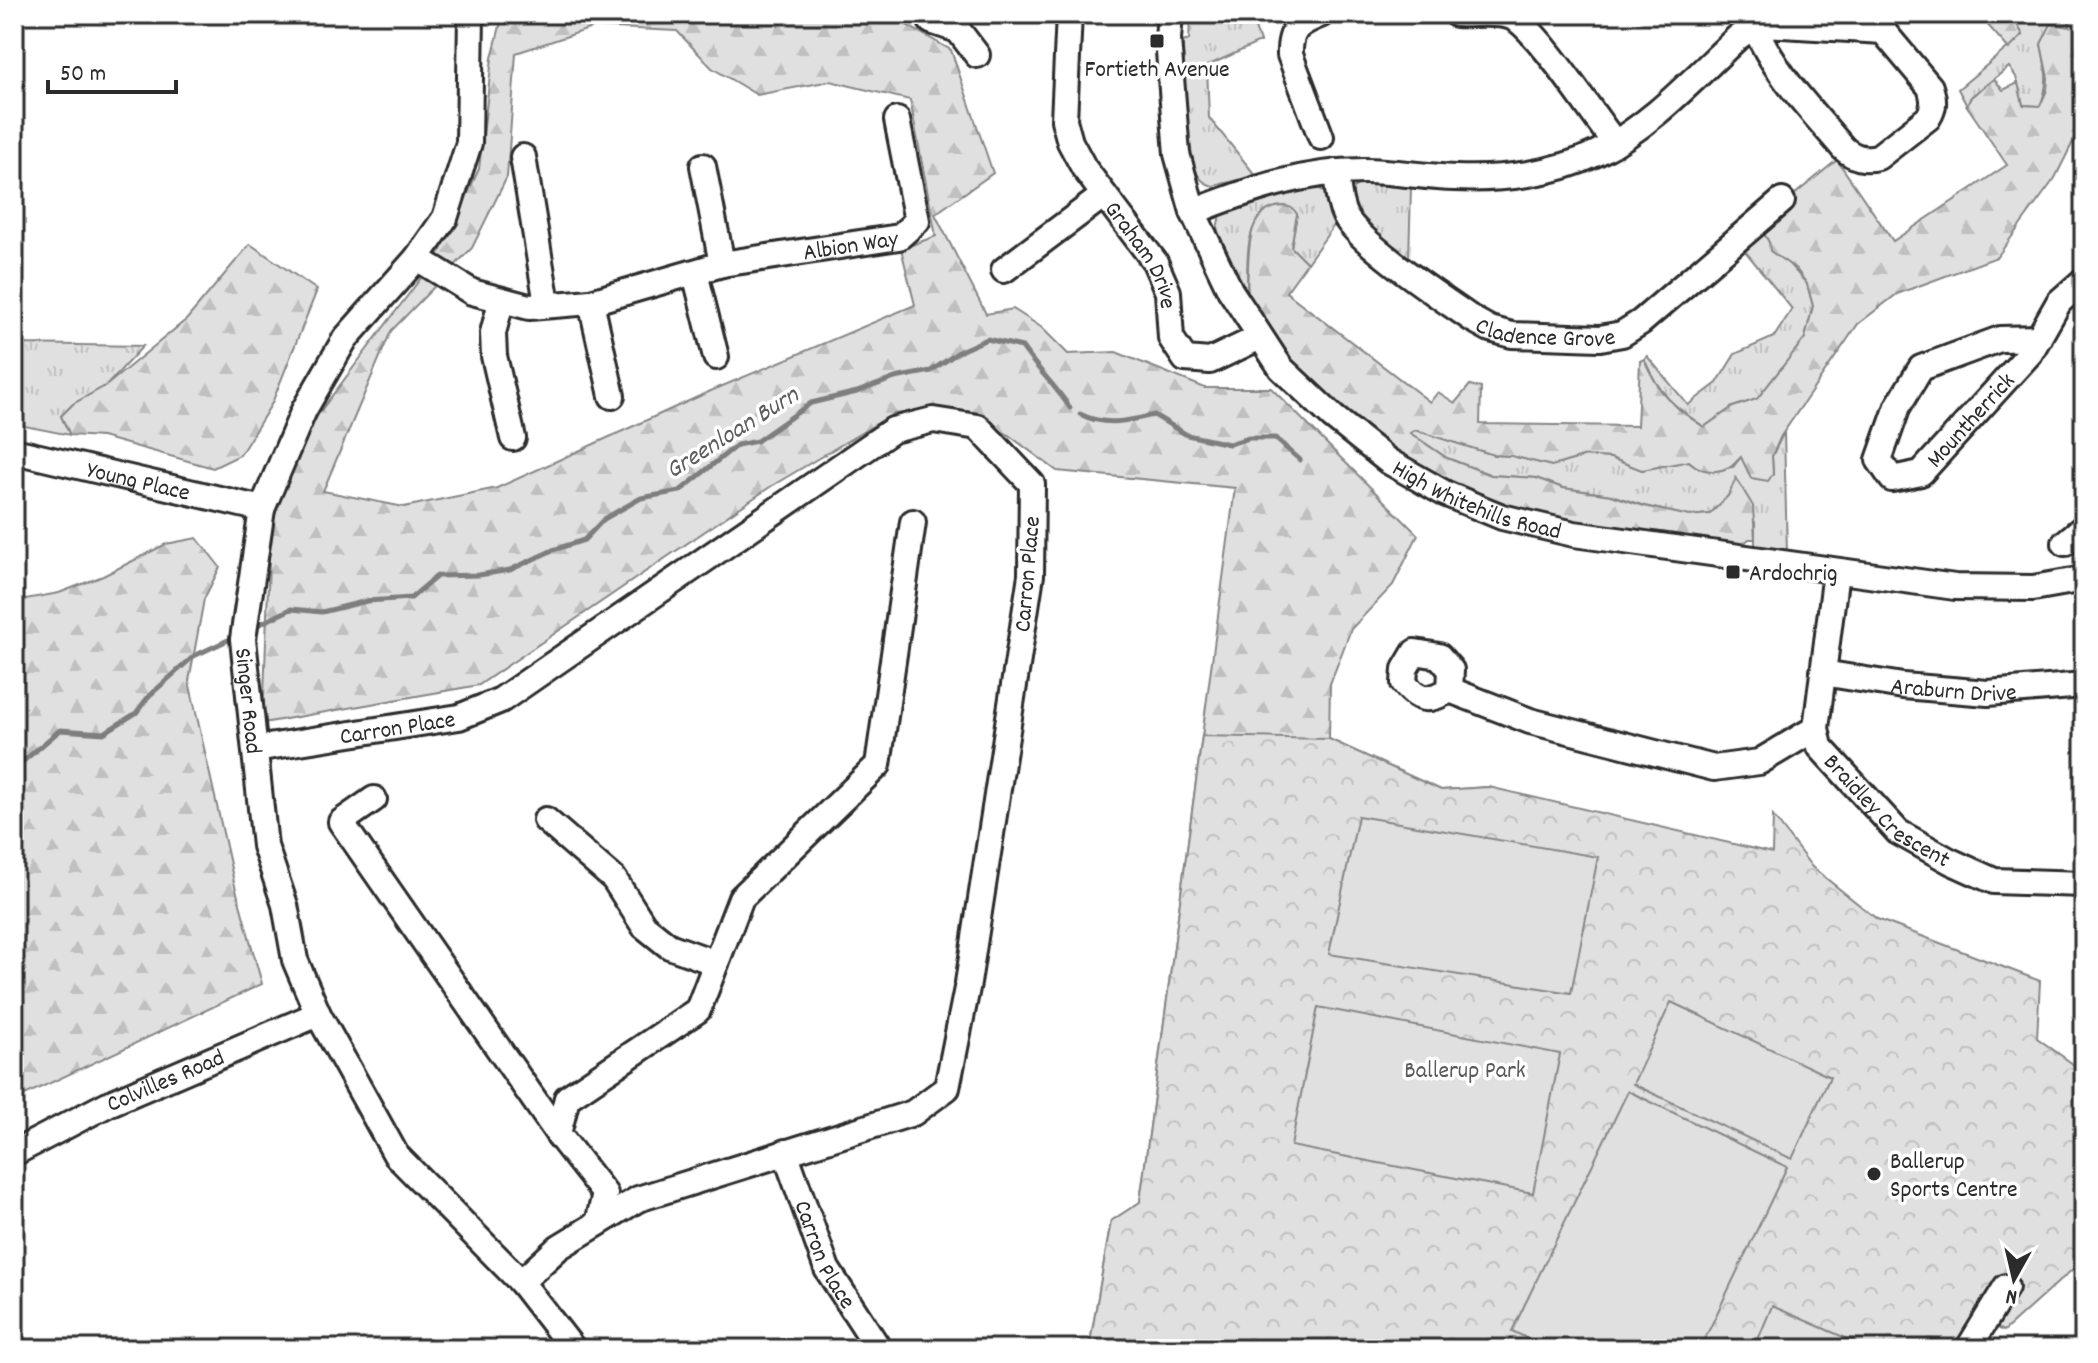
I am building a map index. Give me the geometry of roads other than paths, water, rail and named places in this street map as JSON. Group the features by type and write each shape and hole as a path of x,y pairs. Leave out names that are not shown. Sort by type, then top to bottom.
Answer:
{"street":[{"name":"Singer Road","path":"471,14 469,143 445,218 417,258 345,339 304,410 262,509 243,639 265,846 285,905 295,960 318,1014 396,1155 521,1282 573,1349"},
{"path":"1069,14 1064,120 1070,142 1104,195"},
{"name":"High Whitehills Road","path":"1170,14 1168,39 1177,154 1193,212 1230,290 1281,368 1333,417 1388,461 1444,493 1502,517 1574,534 1836,572 1981,588 2033,588 2084,579"},
{"path":"1321,137 1290,55 1290,43 1291,34 1299,26 1322,14"},
{"path":"1456,14 1509,16 1519,21 1615,143"},
{"path":"931,21 964,22 977,55"},
{"path":"1193,212 1257,187 1336,172 1491,178 1561,166 1594,155 1615,143 1671,100 1737,38 1755,27 1775,24 1883,31 1930,87 1932,112 1878,157 1852,156 1777,68 1755,27"},
{"name":"Albion Way","path":"417,258 472,292 529,307 591,302 722,264 899,237 917,221 897,120"},
{"path":"523,157 547,304"},
{"path":"703,166 722,264"},
{"name":"Cladence Grove","path":"1336,172 1344,215 1364,239 1472,319 1490,329 1512,335 1600,338 1622,334 1641,322 1782,201"},
{"name":"Graham Drive","path":"1004,270 1104,195 1155,262 1168,292 1171,338 1185,359 1210,361 1260,337"},
{"path":"695,273 716,357"},
{"name":"Mountherrick","path":"2039,338 2000,339 1921,368 1898,406 1879,460 1892,479 1921,473 2030,353 2039,338 2059,302 2084,280"},
{"path":"501,302 493,333 494,356 513,438"},
{"path":"591,302 612,396"},
{"name":"Carron Place","path":"255,749 459,717 501,700 893,430 933,420 978,427 1032,484 1031,575 968,983 947,1088 913,1113 638,1199 559,1247 521,1282"},
{"name":"Young Place","path":"14,451 262,509"},
{"path":"558,1134 567,1098 698,1010 741,898 878,765 913,522"},
{"path":"2065,543 2084,527"},
{"name":"Braidley Crescent","path":"1836,572 1816,728 1820,747 1898,832 1950,861 1994,881 2084,884"},
{"name":"Araburn Drive","path":"1823,673 1903,686 1988,693 2084,685"},
{"path":"1450,690 1530,721 1714,768 1759,762 1816,728"},
{"path":"374,799 341,822 558,1134 605,1194 598,1223"},
{"path":"546,820 614,879 644,926 669,946 716,963"},
{"name":"Colvilles Road","path":"14,1153 108,1104 318,1014"},
{"name":"Carron Place","path":"785,1152 827,1269 879,1349"},
{"path":"1968,1349 2006,1287"}],"waterway":[{"name":"Greenloan Burn","path":"260,624 291,609 322,612 367,601 411,598 437,576 479,575 510,570 584,540 604,519 641,498 680,491 737,445 757,441 811,403 857,392 895,378 931,371 960,351 987,339 1022,347 1070,408"},
{"name":"Greenloan Burn","path":"1080,414 1108,422 1154,415 1187,435 1229,444 1249,438 1275,438 1300,460"},
{"name":"Greenloan Burn","path":"14,769 60,730 104,733 136,713 149,696 194,656 228,640"}],"place":[{"name":"Fortieth Avenue","path":"1157,41"},
{"name":"Ardochrig","path":"1733,572"},
{"name":"Ballerup Sports Centre","path":"1874,1174"}],"park label":[{"name":"Ballerup Park","path":"1465,1069"}]}
